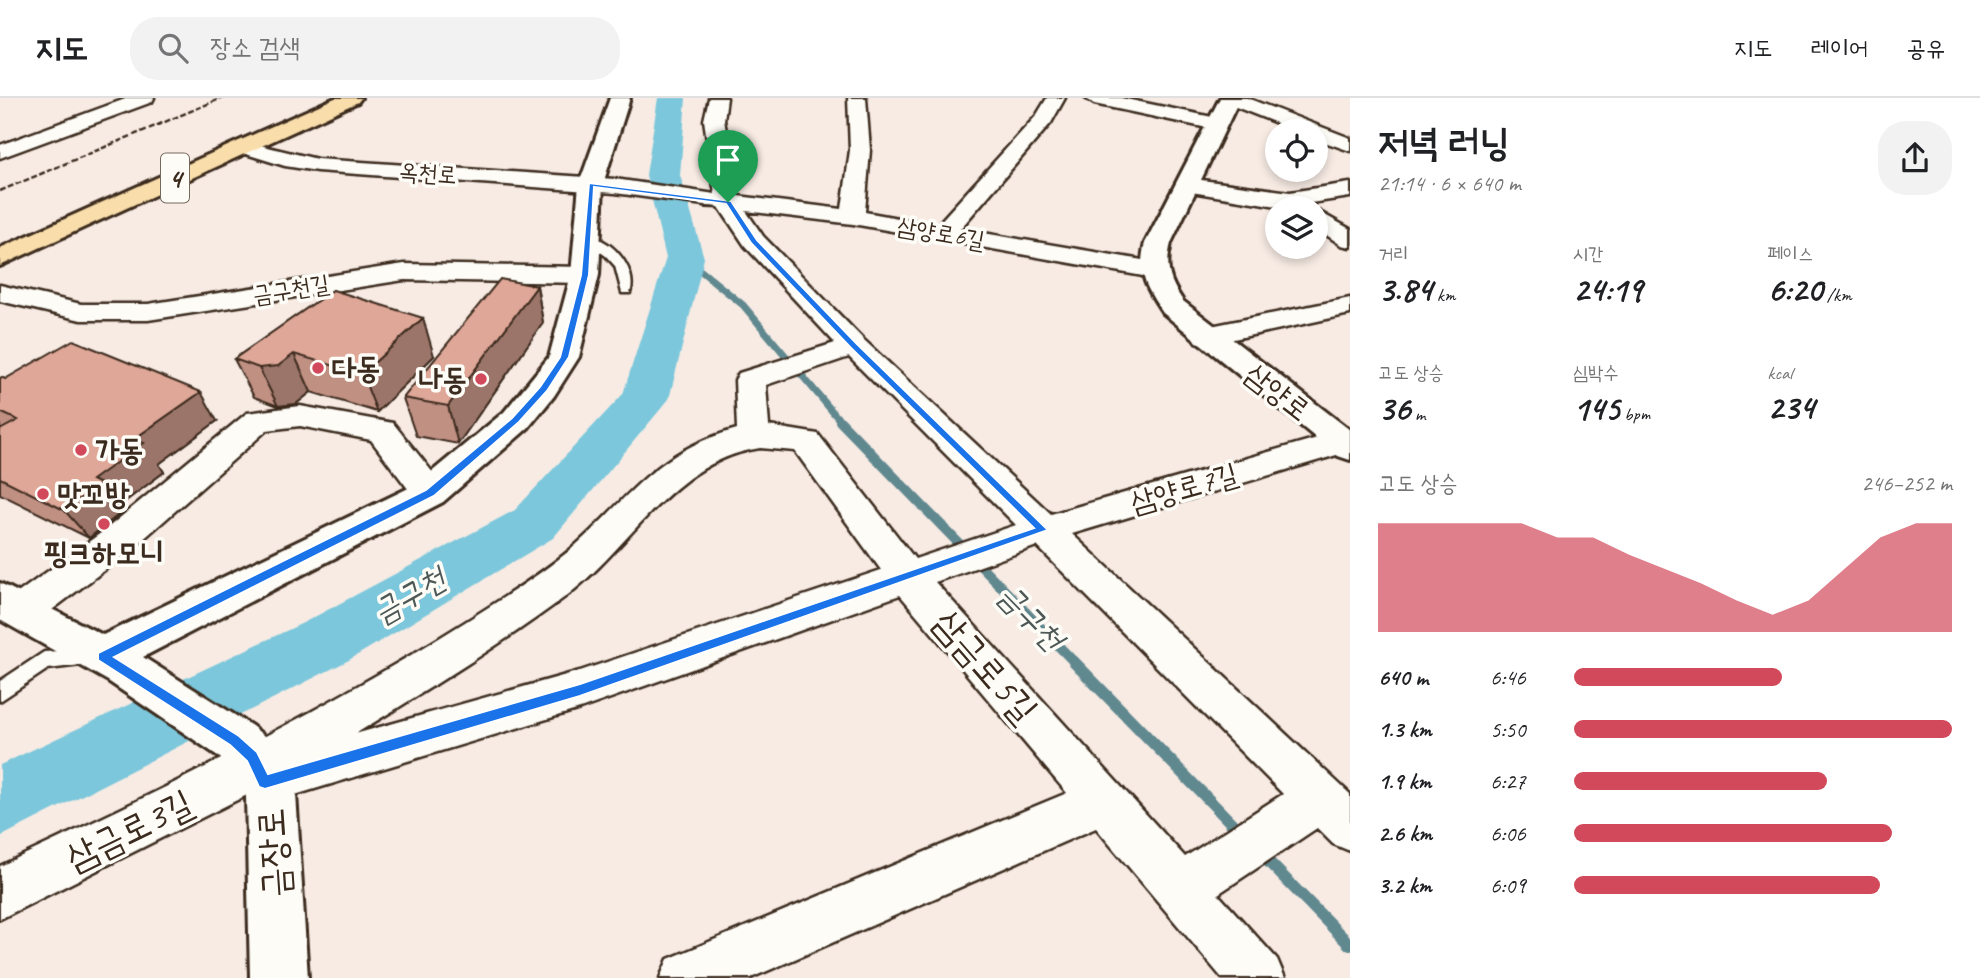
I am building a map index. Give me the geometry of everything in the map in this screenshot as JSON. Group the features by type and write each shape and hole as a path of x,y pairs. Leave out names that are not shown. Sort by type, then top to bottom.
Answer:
{"main road":[{"name":"4","path":"0,258 351,98"}],"street":[{"path":"0,152 145,98"},
{"path":"113,662 430,493 516,420 543,389 564,357 585,275 589,239 620,98"},
{"path":"718,98 714,120 721,202 754,241 1034,533 1335,813 1182,888"},
{"path":"853,217 860,150 857,98"},
{"path":"942,234 1044,119 1056,98"},
{"path":"1094,98 1217,124"},
{"path":"1154,270 1158,243 1230,98 1280,115 1350,145"},
{"path":"58,129 60,108"},
{"name":"옥천로","path":"243,147 285,160 317,165 603,185 721,202"},
{"path":"1187,184 1265,198"},
{"path":"1327,196 1350,190"},
{"name":"삼양로6길","path":"721,202 853,217 1154,270"},
{"path":"1328,225 1350,240"},
{"name":"삼양로","path":"1154,270 1157,283 1173,307 1346,445"},
{"name":"금구천길","path":"0,293 81,312 148,312 404,272 585,275"},
{"name":"삼양로","path":"1206,336 1350,306"},
{"path":"754,437 750,380 854,346"},
{"path":"430,493 382,430 300,416 258,420 118,540 11,606 113,662 252,763 580,690 918,575"},
{"name":"삼금로5길","path":"252,763 384,695 517,610 576,567 679,464 704,450 754,437 790,437 806,442 1105,801 1258,978"},
{"name":"삼양로7길","path":"918,575 1034,533 1346,445"},
{"name":"삼금로3길","path":"0,893 164,815 252,763"},
{"name":"금장로","path":"252,763 271,794 279,978"},
{"path":"687,978 1105,801"}],"lane":[{"path":"589,239 606,248 620,262 628,280 626,290"},
{"path":"0,692 44,661 113,662"}],"building":[{"path":"500,279 537,286 448,406 403,398"},
{"path":"333,290 423,318 362,374 294,354 278,366 259,368 234,359"},
{"path":"73,340 201,392 134,439 144,443 92,480 100,484 64,510 0,478 0,430 18,420 0,412 0,378 5,379"}],"waterway":[{"name":"금구천","path":"0,802 327,641 534,524 645,399 685,258 663,175 672,98"},
{"name":"금구천","path":"685,258 743,305 842,423"},
{"name":"금구천","path":"840,421 1076,664"},
{"name":"금구천","path":"1074,662 1242,834"},
{"name":"금구천","path":"1260,853 1350,945"}],"railway":[{"path":"0,191 222,98"}],"place":[{"name":"다동","path":"318,368"},
{"name":"나동","path":"481,379"},
{"name":"가동","path":"81,450"},
{"name":"맛꼬방","path":"43,494"},
{"name":"핑크하모니","path":"104,524"}],"route":[{"path":"591,184 728,202 754,241 854,346 1042,530 580,690 265,782 252,756 234,741 103,656 430,493 475,458 516,420 543,389 564,357 585,275 591,184"}]}
